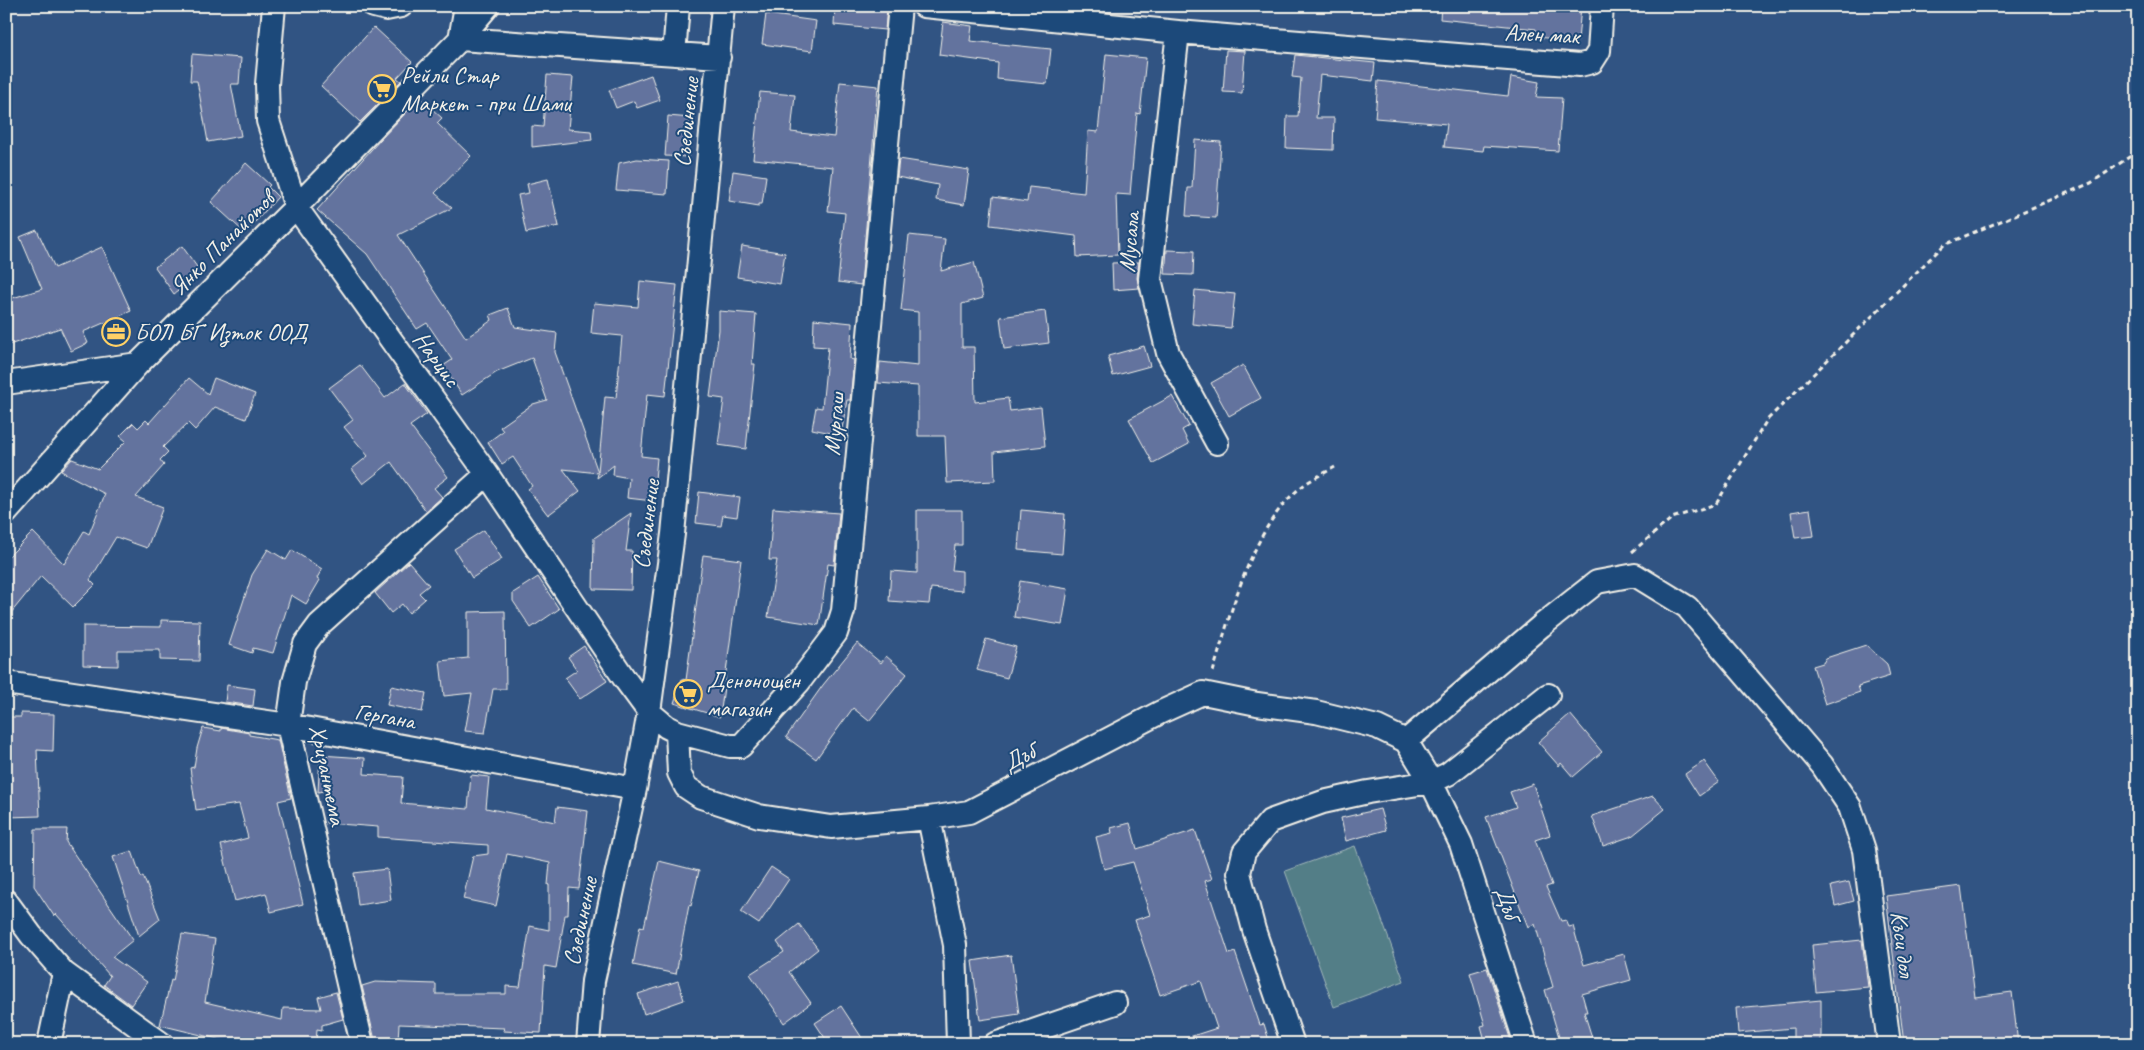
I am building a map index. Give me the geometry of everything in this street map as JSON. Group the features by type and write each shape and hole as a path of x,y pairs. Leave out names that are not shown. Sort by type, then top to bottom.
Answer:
{"street":[{"name":"Нарцис","path":"274,6 267,84 268,122 296,207 487,474 648,712"},
{"path":"374,6 386,9 401,6"},
{"path":"466,6 460,39 719,57"},
{"name":"Янко Панайотов","path":"6,513 138,364 296,207 460,39 488,6"},
{"path":"674,54 678,6"},
{"name":"Съединение","path":"588,1044 593,982 635,789 648,712 673,534 723,6"},
{"name":"Мургаш","path":"677,732 730,746 741,746 799,682 836,633 843,611 900,6"},
{"name":"Ален мак","path":"924,6 1058,13 1178,32 1580,65 1592,62 1599,50 1602,6"},
{"name":"Мусала","path":"1178,32 1150,279 1168,354 1217,443"},
{"path":"6,383 138,364"},
{"name":"Хризантема","path":"362,1044 288,725 294,682 305,644 319,625 487,474"},
{"name":"Къси дол","path":"1406,740 1541,626 1597,582 1635,574 1687,607 1822,765 1850,807 1864,850 1889,1044"},
{"name":"Гергана","path":"6,683 288,725 635,789"},
{"path":"1203,693 1257,704 1316,712 1377,727 1406,740"},
{"name":"Дъб","path":"677,732 679,773 686,787 701,797 759,816 831,826 929,818 969,812 1161,712 1203,693"},
{"path":"1293,1044 1254,930 1239,873 1244,852 1270,821 1323,802 1368,792 1430,782 1448,774 1548,695"},
{"path":"648,712 667,727 677,732"},
{"name":"Дъб","path":"1406,740 1430,782 1461,844 1526,1044"},
{"path":"929,818 955,945 958,1044"},
{"path":"6,901 31,935 64,973 162,1044"},
{"path":"49,1044 64,973"},
{"path":"996,1044 1115,1003"}],"path":[{"path":"1628,556 1672,518 1716,504 1767,420 1944,245 2091,182 2138,151"},
{"path":"1203,693 1212,674 1240,584 1272,517 1298,489 1335,467"}],"green space":[{"path":"1355,846 1404,981 1334,1007 1285,871"}],"building":[{"path":"835,6 887,8 885,30 834,25"},
{"path":"1441,6 1581,6 1578,41 1536,37 1536,29 1440,19"},
{"path":"766,14 816,21 812,51 762,44"},
{"path":"943,22 972,26 970,41 1051,49 1047,84 997,79 998,63 939,55"},
{"path":"374,27 412,62 397,78 401,81 360,122 321,86"},
{"path":"1226,50 1245,51 1242,93 1223,92"},
{"path":"192,54 241,58 239,84 231,84 241,136 208,142 197,81 190,81"},
{"path":"1106,54 1146,58 1140,114 1137,113 1130,195 1116,194 1118,255 1077,257 1076,236 990,225 993,197 1027,202 1029,187 1084,193 1088,131 1098,132"},
{"path":"1295,55 1375,63 1373,81 1320,75 1316,118 1334,118 1333,150 1286,148 1287,116 1298,116 1301,78 1292,77"},
{"path":"547,75 573,77 568,129 591,131 592,140 532,147 532,126 543,127"},
{"path":"651,75 660,100 637,108 634,101 616,108 609,90"},
{"path":"1511,77 1539,82 1536,97 1562,98 1558,151 1484,146 1483,151 1444,147 1447,124 1375,118 1378,81 1508,96"},
{"path":"840,82 878,86 861,285 838,282 845,213 828,211 833,167 753,159 760,92 795,95 791,132 834,137"},
{"path":"420,98 442,118 437,123 471,156 435,193 452,208 398,235 466,338 492,320 490,315 508,308 515,327 557,333 555,352 598,472 605,397 616,398 622,336 591,333 594,303 638,307 640,281 677,285 665,396 647,394 641,456 657,458 653,501 627,498 629,478 613,475 614,465 597,478 598,473 563,469 580,491 548,515 528,489 532,486 513,457 502,464 488,442 503,431 500,427 533,404 547,400 532,358 497,372 462,395 443,366 452,360 427,323 417,329 367,254 317,210"},
{"path":"668,116 691,118 688,157 665,156"},
{"path":"1195,140 1221,142 1216,218 1186,216 1188,188 1192,188"},
{"path":"637,159 669,161 667,194 616,190 619,163"},
{"path":"899,159 969,170 964,205 936,200 938,185 897,177"},
{"path":"246,163 270,185 268,187 278,197 245,233 211,202"},
{"path":"733,171 766,176 762,204 759,204 759,206 729,201"},
{"path":"548,179 559,226 526,233 518,195 529,193 527,184"},
{"path":"37,230 55,268 102,247 131,311 83,332 88,343 71,351 60,328 6,346 6,300 42,289 20,237"},
{"path":"909,235 945,239 941,271 974,262 983,298 962,304 962,347 974,347 975,402 1008,398 1010,411 1041,407 1045,446 994,452 995,481 947,483 945,436 918,436 918,386 878,383 880,362 918,366 918,312 901,310"},
{"path":"182,246 202,274 174,294 155,267"},
{"path":"742,246 785,253 780,284 737,277"},
{"path":"1167,250 1194,251 1193,275 1165,274"},
{"path":"1139,262 1137,278 1139,288 1113,290 1112,263"},
{"path":"1195,290 1235,294 1231,328 1192,324"},
{"path":"719,311 756,314 752,364 755,364 746,449 718,445 724,399 710,397 719,330"},
{"path":"1045,311 1049,343 1004,349 1000,317"},
{"path":"814,319 852,323 850,359 854,360 850,400 847,400 841,435 812,429 816,407 822,408 828,347 813,346"},
{"path":"1144,346 1150,366 1113,376 1108,356"},
{"path":"360,365 385,398 405,383 427,414 410,426 448,477 434,488 442,497 426,511 391,462 363,484 352,469 368,456 344,427 353,420 329,388"},
{"path":"1243,365 1261,398 1229,416 1211,383"},
{"path":"189,378 208,394 214,378 255,394 246,419 215,407 195,430 188,423 163,447 168,452 160,460 164,465 136,497 163,507 147,548 116,537 90,580 95,585 73,607 41,576 6,619 6,559 33,532 64,564 84,531 89,534 105,494 61,471 72,459 98,469 126,441 120,436 133,423 138,428 146,420 149,423"},
{"path":"1172,396 1189,426 1182,430 1189,444 1153,463 1129,419"},
{"path":"699,492 740,497 737,517 723,515 721,526 696,523"},
{"path":"773,508 839,513 834,565 828,564 819,625 768,617 777,560 769,560"},
{"path":"1810,509 1814,536 1795,538 1791,512"},
{"path":"917,510 962,510 962,545 955,545 952,570 962,571 962,591 931,588 929,604 889,601 891,571 917,573"},
{"path":"1021,510 1065,514 1062,554 1018,550"},
{"path":"631,513 626,551 632,551 631,590 593,589 594,538"},
{"path":"484,530 502,559 472,578 454,549"},
{"path":"268,549 286,560 292,550 322,569 317,578 320,580 306,604 291,595 273,653 253,648 252,653 229,645 252,575"},
{"path":"703,555 741,560 720,717 674,703 682,679 686,680"},
{"path":"409,562 429,585 419,593 425,599 409,613 402,604 391,613 375,593"},
{"path":"538,577 559,609 531,628 513,601 513,593"},
{"path":"1020,581 1068,589 1062,625 1014,617"},
{"path":"505,611 506,689 493,689 485,733 465,731 472,693 444,696 440,661 468,658 468,612"},
{"path":"161,620 200,621 199,661 160,660 160,650 118,650 118,666 83,665 83,626 161,627"},
{"path":"986,639 1016,647 1007,678 977,670"},
{"path":"857,643 881,663 886,656 907,674 869,721 853,708 816,759 786,737 823,685"},
{"path":"1866,645 1887,664 1890,676 1858,686 1860,692 1825,704 1813,666 1823,663 1826,658"},
{"path":"584,646 607,681 580,699 565,678 577,670 568,657"},
{"path":"227,685 255,689 253,706 225,702"},
{"path":"391,686 426,693 422,712 387,705"},
{"path":"21,713 54,714 53,751 37,750 40,816 8,817 6,717 21,717"},
{"path":"1570,714 1602,752 1573,777 1561,763 1559,766 1538,742"},
{"path":"203,728 221,731 221,728 278,740 291,798 278,801 303,904 271,912 266,893 235,901 221,845 248,838 239,804 196,810 190,768 194,767"},
{"path":"320,755 365,758 364,774 403,777 401,803 468,809 471,775 489,777 486,808 555,822 557,807 588,811 579,889 569,888 568,915 565,915 556,968 545,966 541,1033 503,1031 504,1028 399,1024 398,1041 375,1040 362,986 375,982 436,984 436,994 506,994 506,986 520,987 530,926 549,930 548,885 550,863 507,854 496,906 463,899 473,856 488,854 488,845 378,837 378,827 326,823 328,790 318,792"},
{"path":"1704,761 1719,782 1699,796 1685,774"},
{"path":"1533,784 1550,835 1535,840 1552,885 1546,887 1561,921 1566,920 1569,927 1573,926 1584,965 1624,954 1631,980 1582,994 1587,1012 1584,1012 1594,1044 1561,1044 1545,990 1553,987 1535,924 1528,927 1486,817 1516,807 1510,792"},
{"path":"1653,796 1665,809 1632,836 1603,846 1592,816"},
{"path":"1380,809 1386,830 1346,841 1341,818"},
{"path":"1130,823 1137,849 1195,830 1212,879 1205,881 1229,954 1235,952 1260,1025 1264,1024 1270,1044 1180,1044 1180,1040 1217,1028 1201,981 1160,995 1135,920 1150,915 1133,862 1104,869 1096,837 1112,833 1111,828"},
{"path":"35,829 67,829 66,842 133,940 112,957 147,982 131,1005 104,985 110,976 56,914 54,916 34,886"},
{"path":"132,851 141,877 143,876 160,919 139,936 113,857"},
{"path":"659,861 699,871 691,906 689,905 676,974 633,965 640,926 644,927"},
{"path":"771,867 789,879 759,924 741,912"},
{"path":"387,869 391,900 358,905 354,873"},
{"path":"1849,882 1854,901 1835,906 1831,886"},
{"path":"1961,886 1975,997 2012,992 2018,1044 1904,1044 1886,896"},
{"path":"799,924 818,949 789,972 811,1003 784,1023 750,974 784,952 777,942"},
{"path":"182,934 215,939 205,1002 282,1020 283,1008 321,1009 318,997 336,992 343,1019 322,1025 322,1030 317,1029 316,1044 226,1044 226,1041 160,1025 171,980 173,981"},
{"path":"1862,940 1868,987 1816,992 1812,945"},
{"path":"1011,955 1019,1014 980,1020 972,961"},
{"path":"1487,968 1512,1044 1486,1044 1481,1026 1485,1025 1470,973"},
{"path":"678,981 684,1000 644,1014 638,994"},
{"path":"1821,1000 1821,1044 1793,1044 1793,1028 1738,1033 1736,1008"},
{"path":"841,1006 866,1044 829,1044 815,1023"}],"place":[{"name":"Рейли Стар Маркет - при Шами","path":"382,89"},
{"name":"БОЛ БГ Изток ООД","path":"116,332"},
{"name":"Денонощен магазин","path":"688,694"}]}
